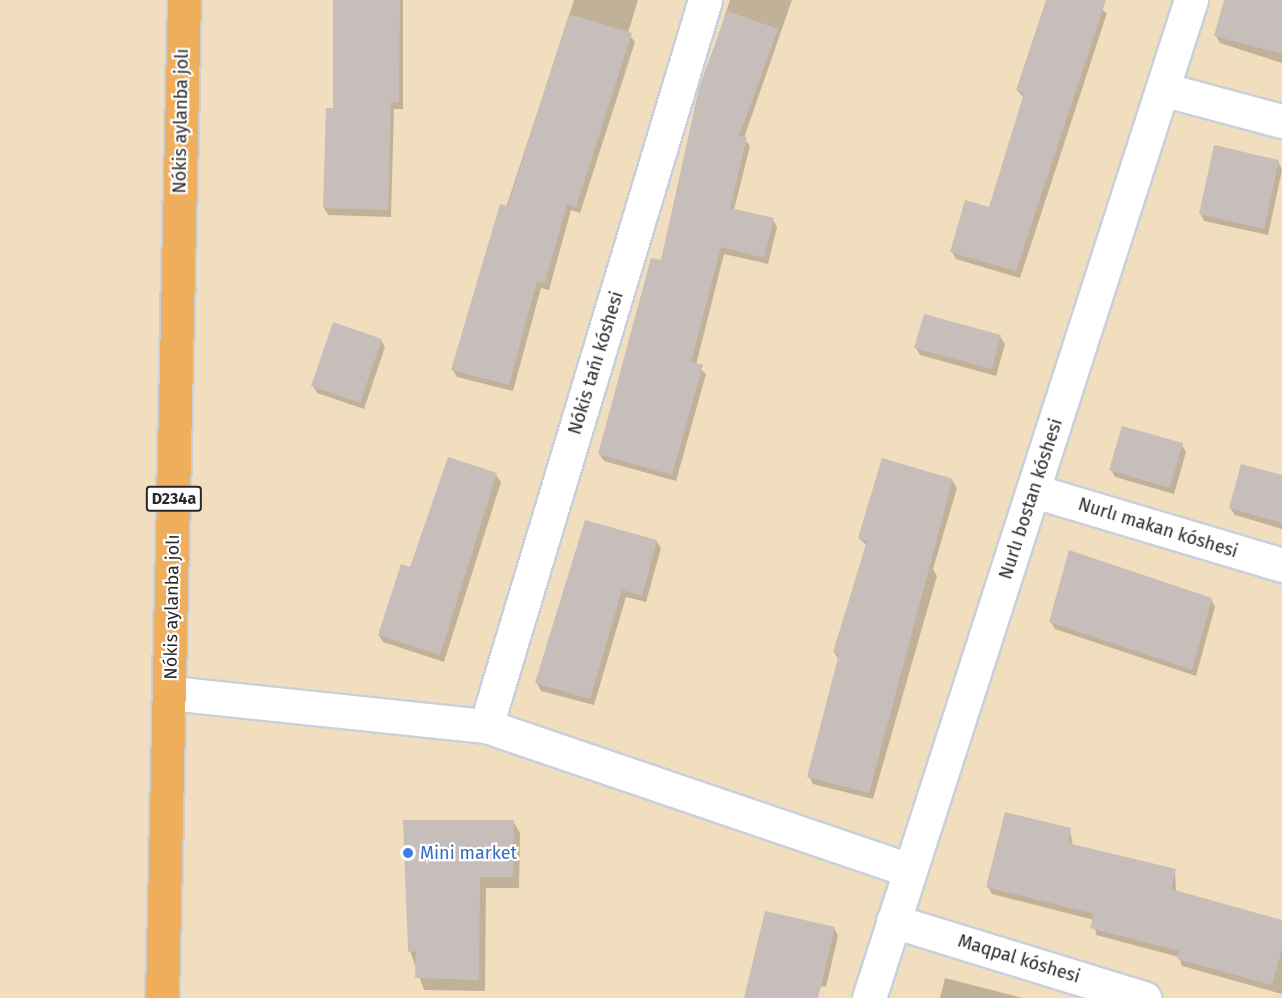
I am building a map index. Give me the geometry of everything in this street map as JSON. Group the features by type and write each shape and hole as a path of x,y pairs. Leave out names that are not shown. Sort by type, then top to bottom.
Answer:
{"main road":[{"name":"Nókis aylanba jolı","path":"162,998 184,0"}],"street":[{"name":"Nókis tańı kóshesi","path":"486,726 705,0"},
{"name":"Nurlı bostan kóshesi","path":"870,998 909,870 1166,90 1191,0"},
{"path":"1166,90 1282,121"},
{"name":"Nurlı makan kóshesi","path":"1034,491 1282,565"},
{"path":"170,693 486,726 909,870"},
{"name":"Maqpal kóshesi","path":"893,921 1144,998"}],"sand":[{"path":"0,0 1282,0 1282,998 0,998"}],"building":[{"path":"333,0 400,0 399,102 391,102 388,210 323,208 326,108 333,108"},
{"path":"1046,0 1106,0 1016,271 950,252 965,200 989,207 1024,93 1016,90"},
{"path":"1224,0 1282,0 1282,54 1214,36"},
{"path":"727,11 778,29 739,136 747,137 730,208 774,218 764,258 721,247 691,362 703,365 672,475 598,454 651,258 661,260 699,88"},
{"path":"569,14 632,33 576,207 567,204 545,283 537,281 509,385 451,370 500,204 508,206"},
{"path":"1214,145 1279,160 1264,229 1199,214"},
{"path":"924,314 1001,335 992,369 914,348"},
{"path":"333,322 382,339 360,403 311,386"},
{"path":"1122,426 1183,443 1170,488 1109,470"},
{"path":"448,457 497,473 440,655 378,635 401,564 410,567"},
{"path":"882,458 953,479 869,793 807,777 839,654 833,652 867,541 858,538"},
{"path":"1241,464 1282,475 1282,523 1229,508"},
{"path":"585,520 657,540 642,596 622,590 590,699 535,683"},
{"path":"1069,550 1212,598 1192,670 1049,622"},
{"path":"1005,812 1071,828 1068,843 1176,869 1171,889 1282,920 1282,948 1272,985 1177,959 1179,951 1090,928 1094,914 986,887"},
{"path":"403,820 514,820 513,877 480,877 479,980 415,978 416,951 408,952"},
{"path":"765,911 835,927 818,998 744,998"}],"place":[{"name":"Mini market","path":"408,853"}]}
